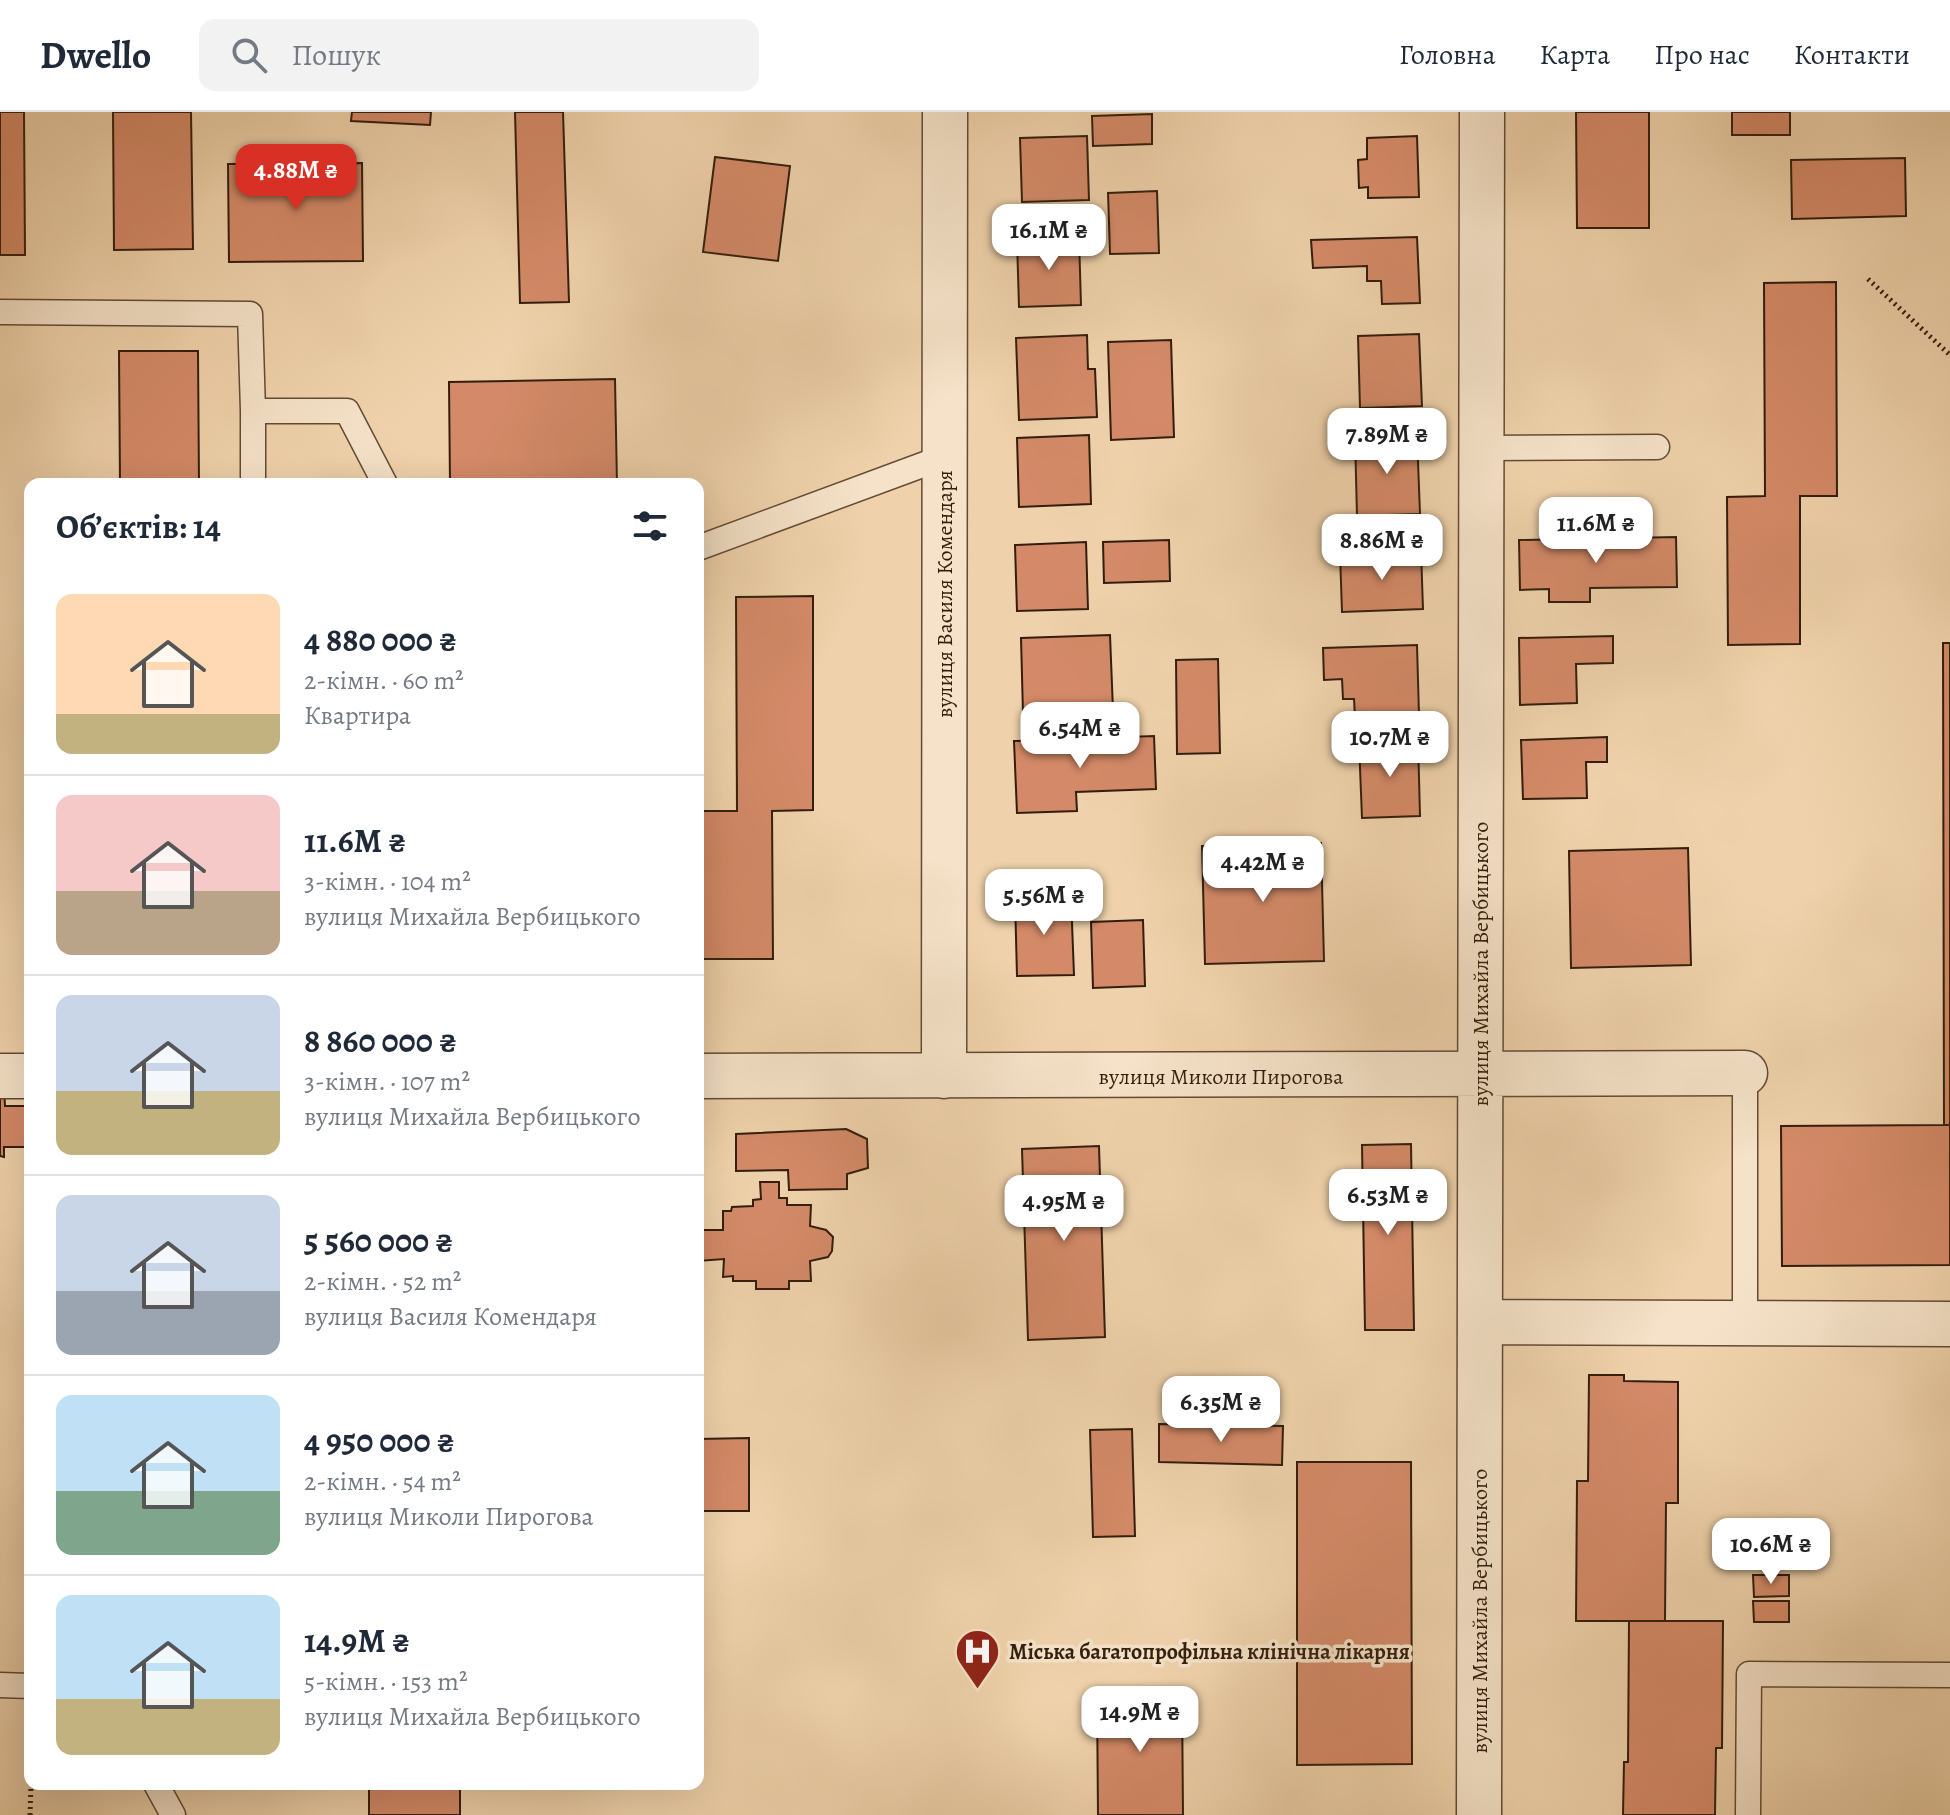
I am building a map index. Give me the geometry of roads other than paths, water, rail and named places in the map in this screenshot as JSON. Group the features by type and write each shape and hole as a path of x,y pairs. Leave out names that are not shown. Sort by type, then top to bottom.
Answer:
{"street":[{"name":"вулиця Василя Комендаря","path":"944,1076 945,112"},
{"name":"вулиця Михайла Вербицького","path":"1479,1815 1482,112"},
{"name":"вулиця Миколи Пирогова","path":"704,1076 1745,1073"},
{"path":"0,1076 24,1076"},
{"path":"1480,1322 1950,1324"}],"lane":[{"path":"0,312 250,314 253,478"},
{"path":"253,411 347,411 382,478"},
{"path":"1481,448 1657,447"},
{"path":"704,546 944,457"},
{"path":"1745,1073 1745,1323"},
{"path":"1748,1815 1749,1674 1950,1675"},
{"path":"0,1685 24,1686"},
{"path":"159,1790 173,1815"}],"place":[{"name":"Міська багатопрофільна клінічна лікарня","path":"978,1690"}]}
